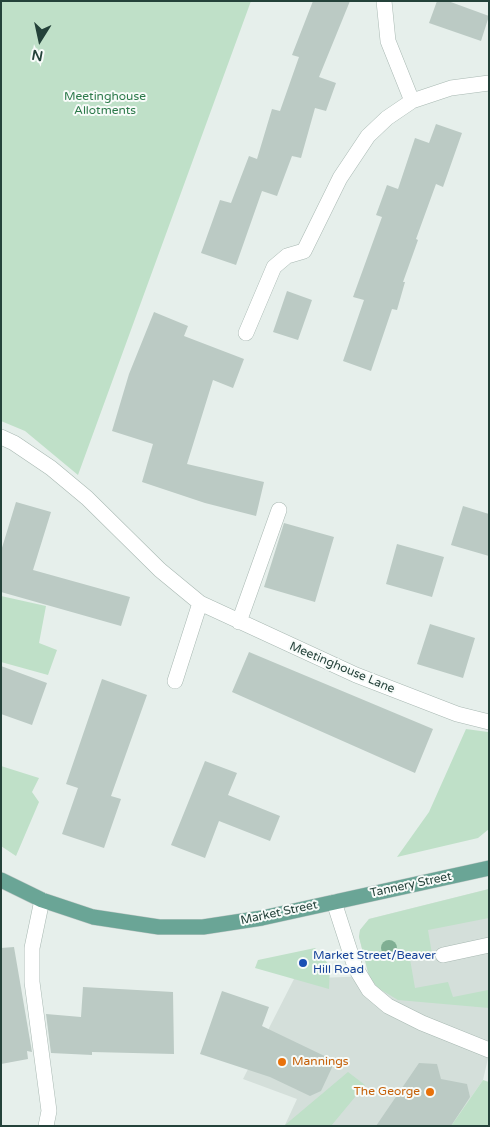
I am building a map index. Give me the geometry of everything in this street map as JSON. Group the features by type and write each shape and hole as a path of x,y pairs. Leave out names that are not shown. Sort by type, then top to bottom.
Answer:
{"main road":[{"name":"Tannery Street","path":"334,902 489,868"},
{"name":"Market Street","path":"1,880 42,900 93,917 159,927 213,926 262,918 334,902"}],"street":[{"path":"384,1 388,41 412,101"},
{"path":"246,333 274,267 287,256 304,251 340,178 368,136 386,118 412,101 451,88 489,82"},
{"name":"Meetinghouse Lane","path":"1,437 14,442 87,498 160,570 200,603 356,675 457,714 489,722"},
{"path":"239,622 279,510"},
{"path":"175,681 200,603"},
{"path":"42,900 36,920 32,948 32,982 49,1111 46,1126"},
{"name":"Market Street","path":"334,902 355,967 369,990 388,1006 422,1023 489,1050"},
{"path":"442,955 489,945"}],"shaded area":[{"path":"489,889 489,1054 483,1080 451,1126 285,1125 297,1099 243,1079 294,979 369,976 359,937 360,930 369,919"}],"green space":[{"name":"Meetinghouse Allotments","path":"1,1 251,1 78,475 25,431 1,421"},
{"path":"1,596 46,606 39,643 57,650 48,675 1,662"},
{"path":"466,729 488,732 489,829 478,838 397,857 429,812"},
{"path":"1,766 39,778 32,792 39,802 16,856 1,846"},
{"path":"489,889 489,918 428,930 432,954 410,959 415,988 448,982 453,997 488,990 489,987 489,1008 398,1000 378,988 369,976 359,937 360,930 369,919"},
{"path":"315,948 330,966 329,989 255,968 258,960"},
{"path":"348,1072 365,1085 331,1126 285,1125"},
{"path":"483,1080 489,1082 489,1126 451,1126"}],"building":[{"path":"313,1 350,1 319,77 336,83 326,111 315,108 301,158 292,156 277,196 262,191 236,265 201,253 220,200 231,203 249,156 257,159 272,109 280,111 299,57 292,55"},
{"path":"437,1 448,1 489,16 481,41 429,23"},
{"path":"436,124 462,133 443,187 436,184 416,239 418,240 403,282 405,282 397,310 392,309 371,371 343,361 364,300 353,297 382,217 376,215 387,185 398,189 415,138 429,143"},
{"path":"287,291 312,300 298,340 273,332"},
{"path":"154,312 188,326 184,336 244,359 233,388 213,380 187,464 264,482 256,516 205,503 142,482 153,444 112,431 129,374"},
{"path":"16,502 51,512 33,570 130,597 121,626 1,592 1,551"},
{"path":"463,506 489,514 489,556 451,545"},
{"path":"284,523 334,537 315,602 264,587"},
{"path":"397,544 444,557 432,597 386,584"},
{"path":"430,624 475,638 463,678 417,664"},
{"path":"249,652 433,729 415,773 232,692"},
{"path":"1,666 47,683 32,725 1,714"},
{"path":"102,679 147,695 111,796 121,799 104,848 62,834 78,788 66,784"},
{"path":"205,761 237,773 228,795 280,816 270,841 219,821 205,858 171,845"},
{"path":"14,947 32,1052 27,1051 28,1059 1,1064 1,948"},
{"path":"83,987 173,992 174,1054 92,1052 92,1055 51,1053 46,1014 81,1017"},
{"path":"222,991 269,1007 262,1026 335,1061 321,1091 310,1096 270,1077 200,1054"},
{"name":"The George","path":"419,1063 437,1064 441,1079 467,1084 470,1097 451,1126 376,1126"}],"place":[{"name":"Market Street/Beaver Hill Road","path":"303,963"},
{"name":"Mannings","path":"282,1062"},
{"name":"The George","path":"430,1092"}]}
